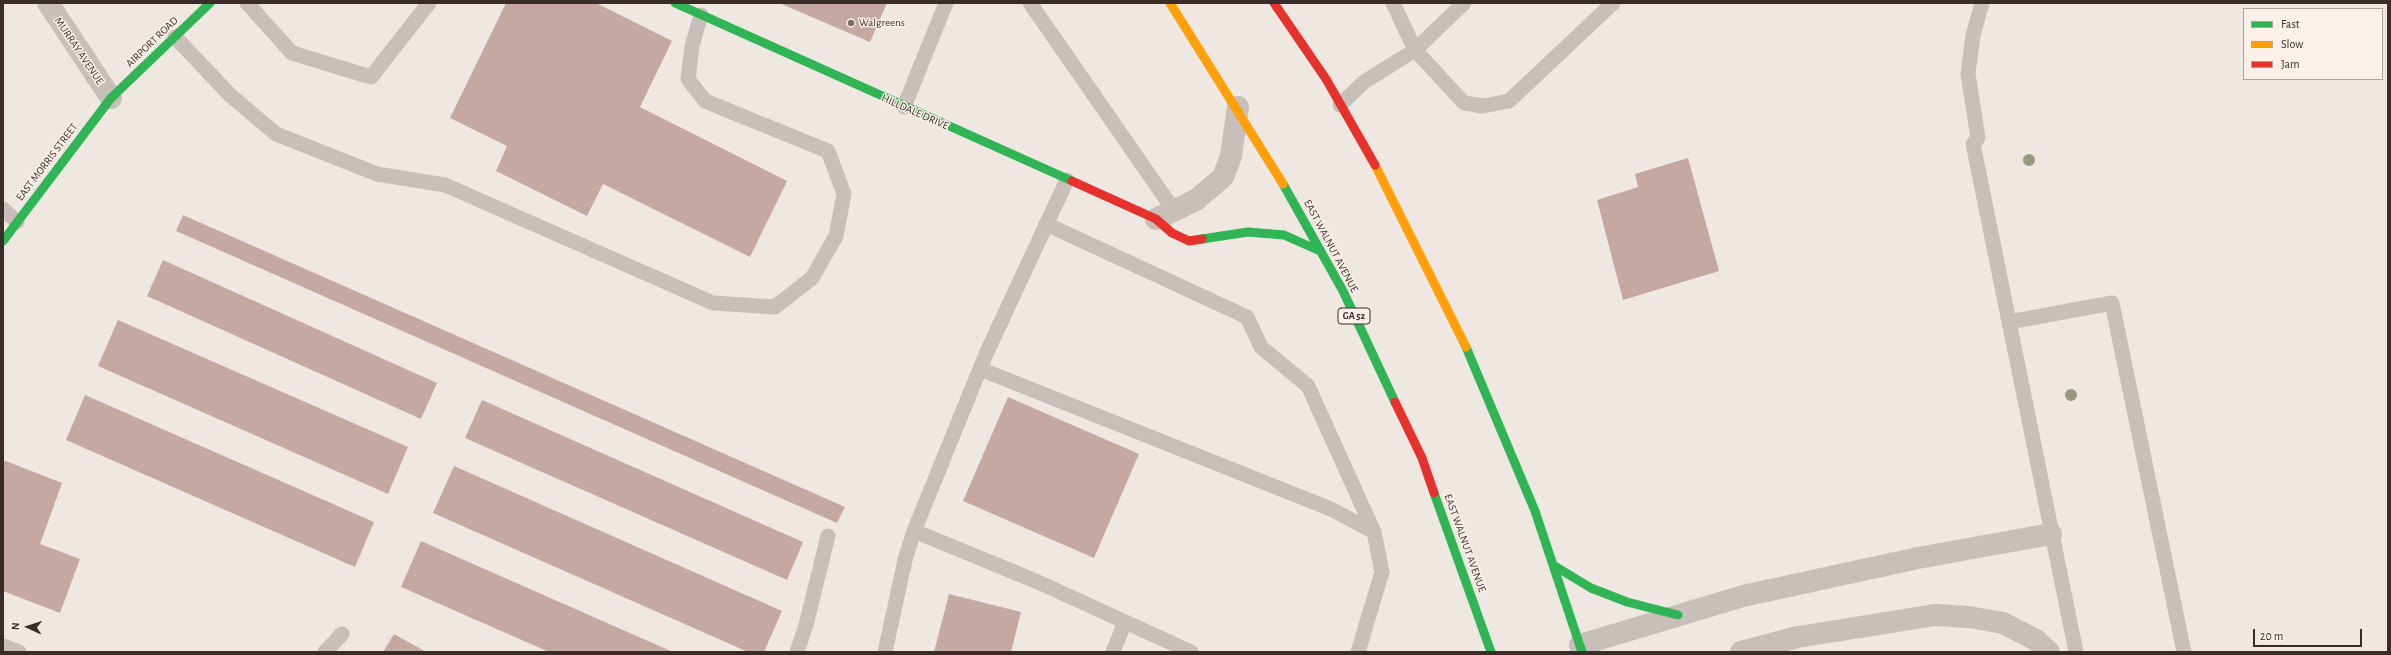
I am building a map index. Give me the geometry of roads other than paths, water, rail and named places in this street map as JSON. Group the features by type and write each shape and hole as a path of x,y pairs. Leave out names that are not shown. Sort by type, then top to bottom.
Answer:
{"main road":[{"name":"AIRPORT ROAD","path":"110,98 210,3"},
{"name":"HILLDALE DRIVE","path":"675,3 1067,180 1165,215 1172,233 1190,241 1248,232 1284,235 1320,251"},
{"name":"EAST WALNUT AVENUE","path":"1170,3 1238,107 1267,155 1343,291 1422,458 1491,652"},
{"path":"1274,3 1326,79 1394,199 1463,340 1535,511 1581,649"},
{"name":"EAST MORRIS STREET","path":"3,241 110,98"},
{"path":"1553,565 1591,588 1627,602 1678,615"}],"street":[{"name":"MURRAY AVENUE","path":"48,3 110,98"},
{"path":"1165,215 1196,200 1222,177 1231,156 1238,107"},
{"path":"1581,649 1678,615 1744,596 1856,572 2052,534"},
{"path":"1741,652 1798,637 1935,615 1969,617 2003,623 2036,640 2049,652"}],"lane":[{"path":"247,3 292,53 371,77 429,3"},
{"path":"904,107 946,3"},
{"path":"1030,3 1165,215"},
{"path":"1393,3 1415,50 1464,103 1483,106 1509,101 1613,3"},
{"path":"1340,105 1364,82 1415,50 1464,3"},
{"path":"1982,3 1972,41 1968,74 1978,138 1973,144 2076,652"},
{"path":"175,36 230,95 276,134 377,174 445,185 713,303 775,307 812,278 836,236 844,194 828,151 705,101 688,79 692,46 701,15"},
{"path":"885,652 905,560 914,531 980,369 1067,180"},
{"path":"3,209 17,222"},
{"path":"1046,224 1247,317 1262,347 1308,386 1374,532 1382,572 1358,652"},
{"path":"2009,322 2112,302 2184,652"},
{"path":"980,369 1331,509 1374,532"},
{"path":"914,531 1038,582 1191,652"},
{"path":"797,652 806,625 828,536"},
{"path":"1113,651 1125,622"},
{"path":"325,652 342,634"},
{"path":"3,646 19,652"}],"place":[{"name":"Walgreens","path":"851,23"}]}
